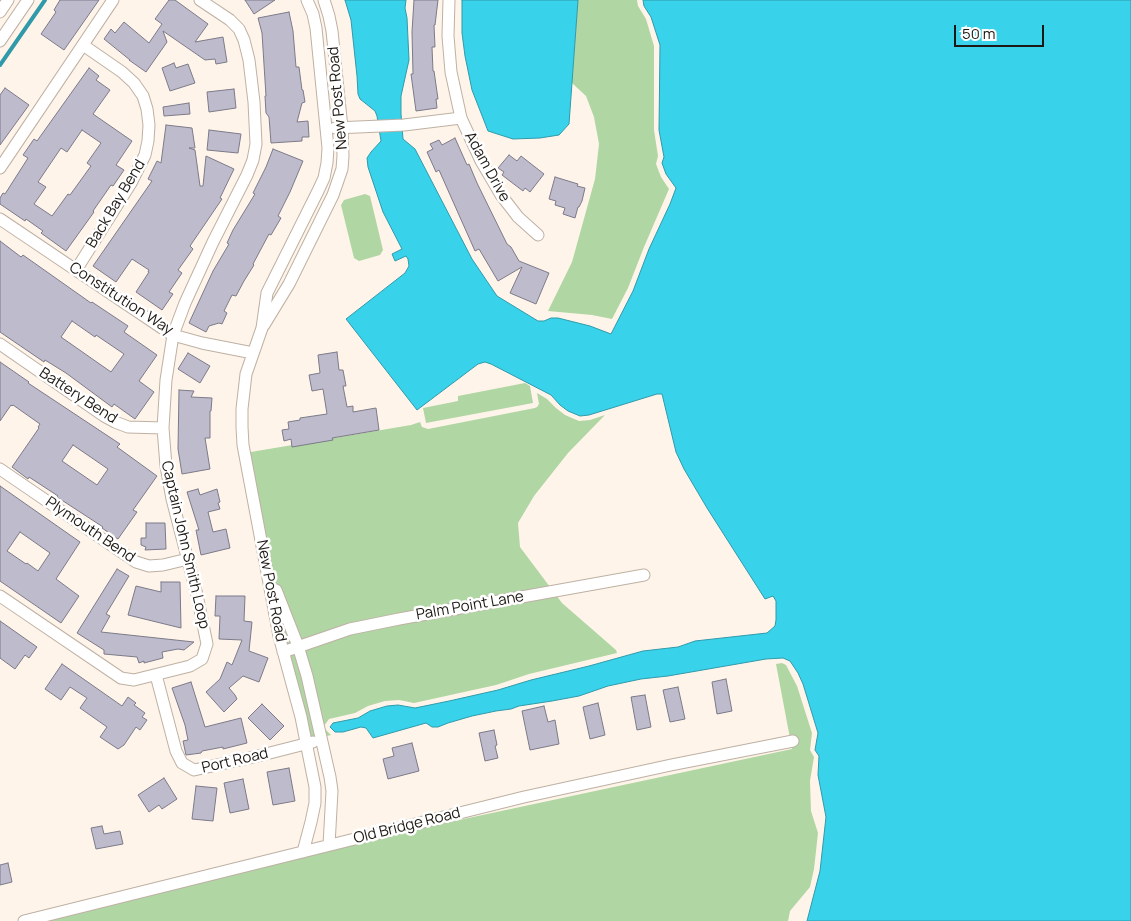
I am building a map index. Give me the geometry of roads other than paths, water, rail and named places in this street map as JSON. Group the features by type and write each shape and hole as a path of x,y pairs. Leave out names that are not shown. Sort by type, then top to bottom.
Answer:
{"street":[{"path":"0,12 8,0"},
{"path":"0,41 28,0"},
{"path":"0,168 114,0"},
{"name":"Captain John Smith Loop","path":"0,596 121,678 134,680 156,675 190,666 202,659 207,644 188,559 168,483 163,428 166,380 174,335 198,272 247,175 253,160 256,144 254,102 249,60 244,40 239,29 230,20 200,0"},
{"name":"New Post Road","path":"302,852 312,822 315,803 314,787 301,717 279,636 243,445 242,422 243,391 246,374 262,328 267,293 324,178 327,156 326,129 316,28 307,0"},
{"name":"New Post Road","path":"262,328 289,284 336,188 342,170 342,128 332,31 324,0"},
{"name":"Adam Drive","path":"449,0 448,36 451,72 461,118 501,196 518,217 538,234"},
{"name":"Back Bay Bend","path":"76,270 131,183 145,155 149,126 143,96 134,83 83,44"},
{"name":"Adam Drive","path":"326,129 412,124 461,118"},
{"name":"Constitution Way","path":"0,218 174,335 202,343 253,353"},
{"name":"Battery Bend","path":"0,344 115,422 128,427 163,428"},
{"name":"Plymouth Bend","path":"0,470 136,562 149,566 188,559"},
{"path":"266,564 298,646 307,676 332,791 330,845"},
{"name":"Palm Point Lane","path":"283,652 350,629 644,574"},
{"name":"Port Road","path":"156,675 176,751 182,763 194,770 321,740"},
{"name":"Old Bridge Road","path":"24,921 607,778 793,741"}],"water":[{"path":"345,0 406,0 409,60 401,96 403,139 415,149 472,259 497,296 538,321 558,318 590,326 611,334 633,291 676,188 666,174 662,163 664,157 659,130 660,45 643,0 1131,0 1131,921 807,921 820,871 826,817 818,775 819,756 815,750 818,733 798,673 790,661 783,658 641,679 608,686 579,696 472,716 438,727 432,727 426,723 373,738 366,728 361,727 343,732 335,732 330,727 333,723 358,718 370,711 387,706 398,705 415,708 498,690 643,651 678,647 695,641 767,633 775,626 776,620 776,601 773,596 765,599 684,469 676,452 662,394 580,416 568,411 551,395 485,362 478,364 417,410 346,319 405,273 409,266 406,256 395,261 392,254 402,249 383,212 368,167 367,158 381,141 375,111 360,99 358,94 351,20"},
{"path":"462,0 578,0 569,124 559,135 513,139 488,131 472,90 465,56 462,33"}],"waterway":[{"path":"0,65 45,0"}]}
